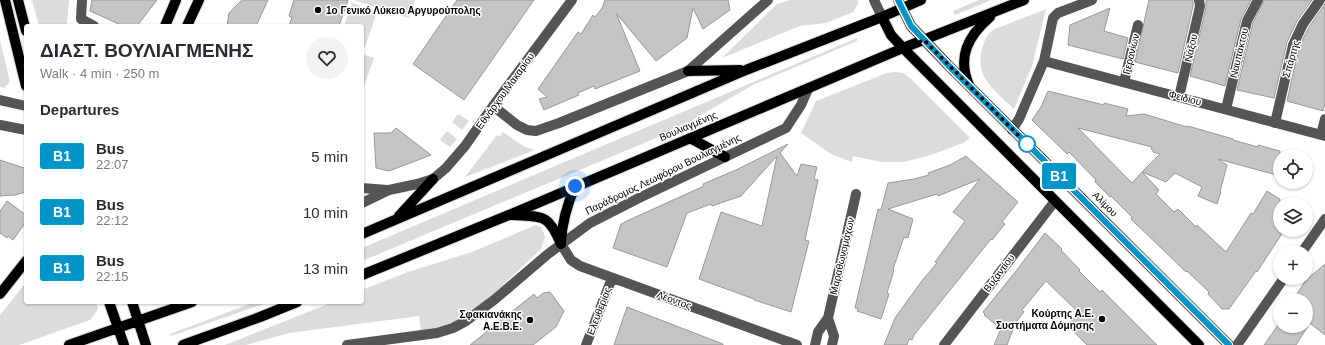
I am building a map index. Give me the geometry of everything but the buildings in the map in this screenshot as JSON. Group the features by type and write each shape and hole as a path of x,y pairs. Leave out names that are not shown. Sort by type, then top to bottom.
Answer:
{"main road":[{"path":"5,0 24,78"},
{"path":"18,0 24,24"},
{"path":"166,24 176,0"},
{"path":"188,24 199,0"},
{"path":"364,233 746,70 882,17 900,4 921,0"},
{"name":"Βουλιαγμένης","path":"364,274 509,215 903,48 1024,0"},
{"name":"Αλίμου","path":"900,4 911,26 971,89 1229,345"},
{"path":"971,89 965,75 964,62 968,43 974,33 995,12"},
{"path":"882,17 891,35 903,48 1199,345"},
{"path":"688,71 746,70"},
{"path":"690,138 725,157"},
{"path":"396,219 433,179"},
{"path":"561,244 567,206 575,186"},
{"path":"509,215 538,217 548,221 554,229 561,244"},
{"path":"0,294 24,264"},
{"path":"110,304 124,345"},
{"path":"133,304 146,345"},
{"path":"69,345 186,304"},
{"path":"183,345 292,304"}],"street":[{"path":"82,0 81,19 90,24"},
{"name":"Εθνάρχου Μακαρίου","path":"433,179 446,168 461,151 572,0"},
{"path":"493,106 517,125 527,130 536,131 688,71 768,0"},
{"path":"874,0 882,17"},
{"path":"1012,130 1044,61 1053,18 1058,12 1092,0"},
{"name":"Νάξου","path":"1179,96 1200,6 1199,0"},
{"name":"Ναυπάκτου","path":"1226,109 1247,21 1258,0"},
{"name":"Σπάρτης","path":"1275,123 1294,45 1303,24 1320,0"},
{"name":"Γερανίων","path":"1124,82 1138,25"},
{"name":"Φειδίου","path":"1044,61 1323,135"},
{"name":"Παράδρομος Λεωφόρου Βουλιαγμένης","path":"347,345 420,336 453,328 466,321 494,300 561,244 597,220 639,198 786,128 801,104 808,89"},
{"path":"0,100 24,106"},
{"path":"1323,135 1325,119"},
{"path":"0,125 24,130"},
{"path":"364,188 389,190 403,188 433,179"},
{"path":"364,202 389,190"},
{"name":"Μαραθωνομάχων","path":"815,345 818,332 828,318 856,194"},
{"name":"Βυζαντίου","path":"944,345 1055,201"},
{"path":"1308,245 1324,225"},
{"name":"Λέοντος","path":"561,244 567,255 575,263 612,278 797,345"},
{"name":"Ελευθερίας","path":"586,345 612,278"},
{"path":"1237,345 1279,285"},
{"name":"Μαραθωνομάχων","path":"828,318 834,336 832,345"}],"shaded area":[{"path":"32,0 69,0 67,24 38,24"},
{"path":"354,0 415,0 409,18"},
{"path":"790,0 858,0 858,4 853,12 826,23 800,26 722,58 777,4"},
{"path":"979,0 991,0 955,15 953,11"},
{"path":"352,3 377,12 365,47 364,24 345,24"},
{"path":"1046,9 1032,66 1014,109 994,90 984,76 980,59 982,49 988,35 995,29"},
{"path":"857,38 857,41 753,85 675,130 364,260 364,247"},
{"path":"0,40 10,82 4,88 0,87"},
{"path":"364,55 374,58 364,86"},
{"path":"887,73 903,73 911,79 970,138 963,143 931,155 904,162 881,162 853,156 852,162 831,154 801,133 816,101"},
{"path":"458,114 469,121 462,130 452,122"},
{"path":"447,131 457,139 450,147 440,140"},
{"path":"503,132 525,147 535,150 465,177 497,135 499,137"},
{"path":"536,225 542,228 545,237 541,249 484,303 449,326 421,332 419,316 289,333 246,345 225,345 328,304 364,304 364,289 408,272 472,252"},
{"path":"24,285 24,304 97,304 98,309 90,320 19,345 0,345 0,315"},
{"path":"250,304 263,304 171,336 170,334"}],"bus line":[{"name":"Β1","path":"898,0 911,26 948,65 1229,345"}],"place":[{"name":"1ο Γενικό Λύκειο Αργυρούπολης","path":"318,10"},
{"name":"Κούρτης Α.Ε. Συστήματα Δόμησης","path":"1102,319"},
{"name":"Σφακιανάκης Α.Ε.Β.Ε.","path":"530,320"}],"route":[{"path":"575,186 924,40 1027,144"}]}
